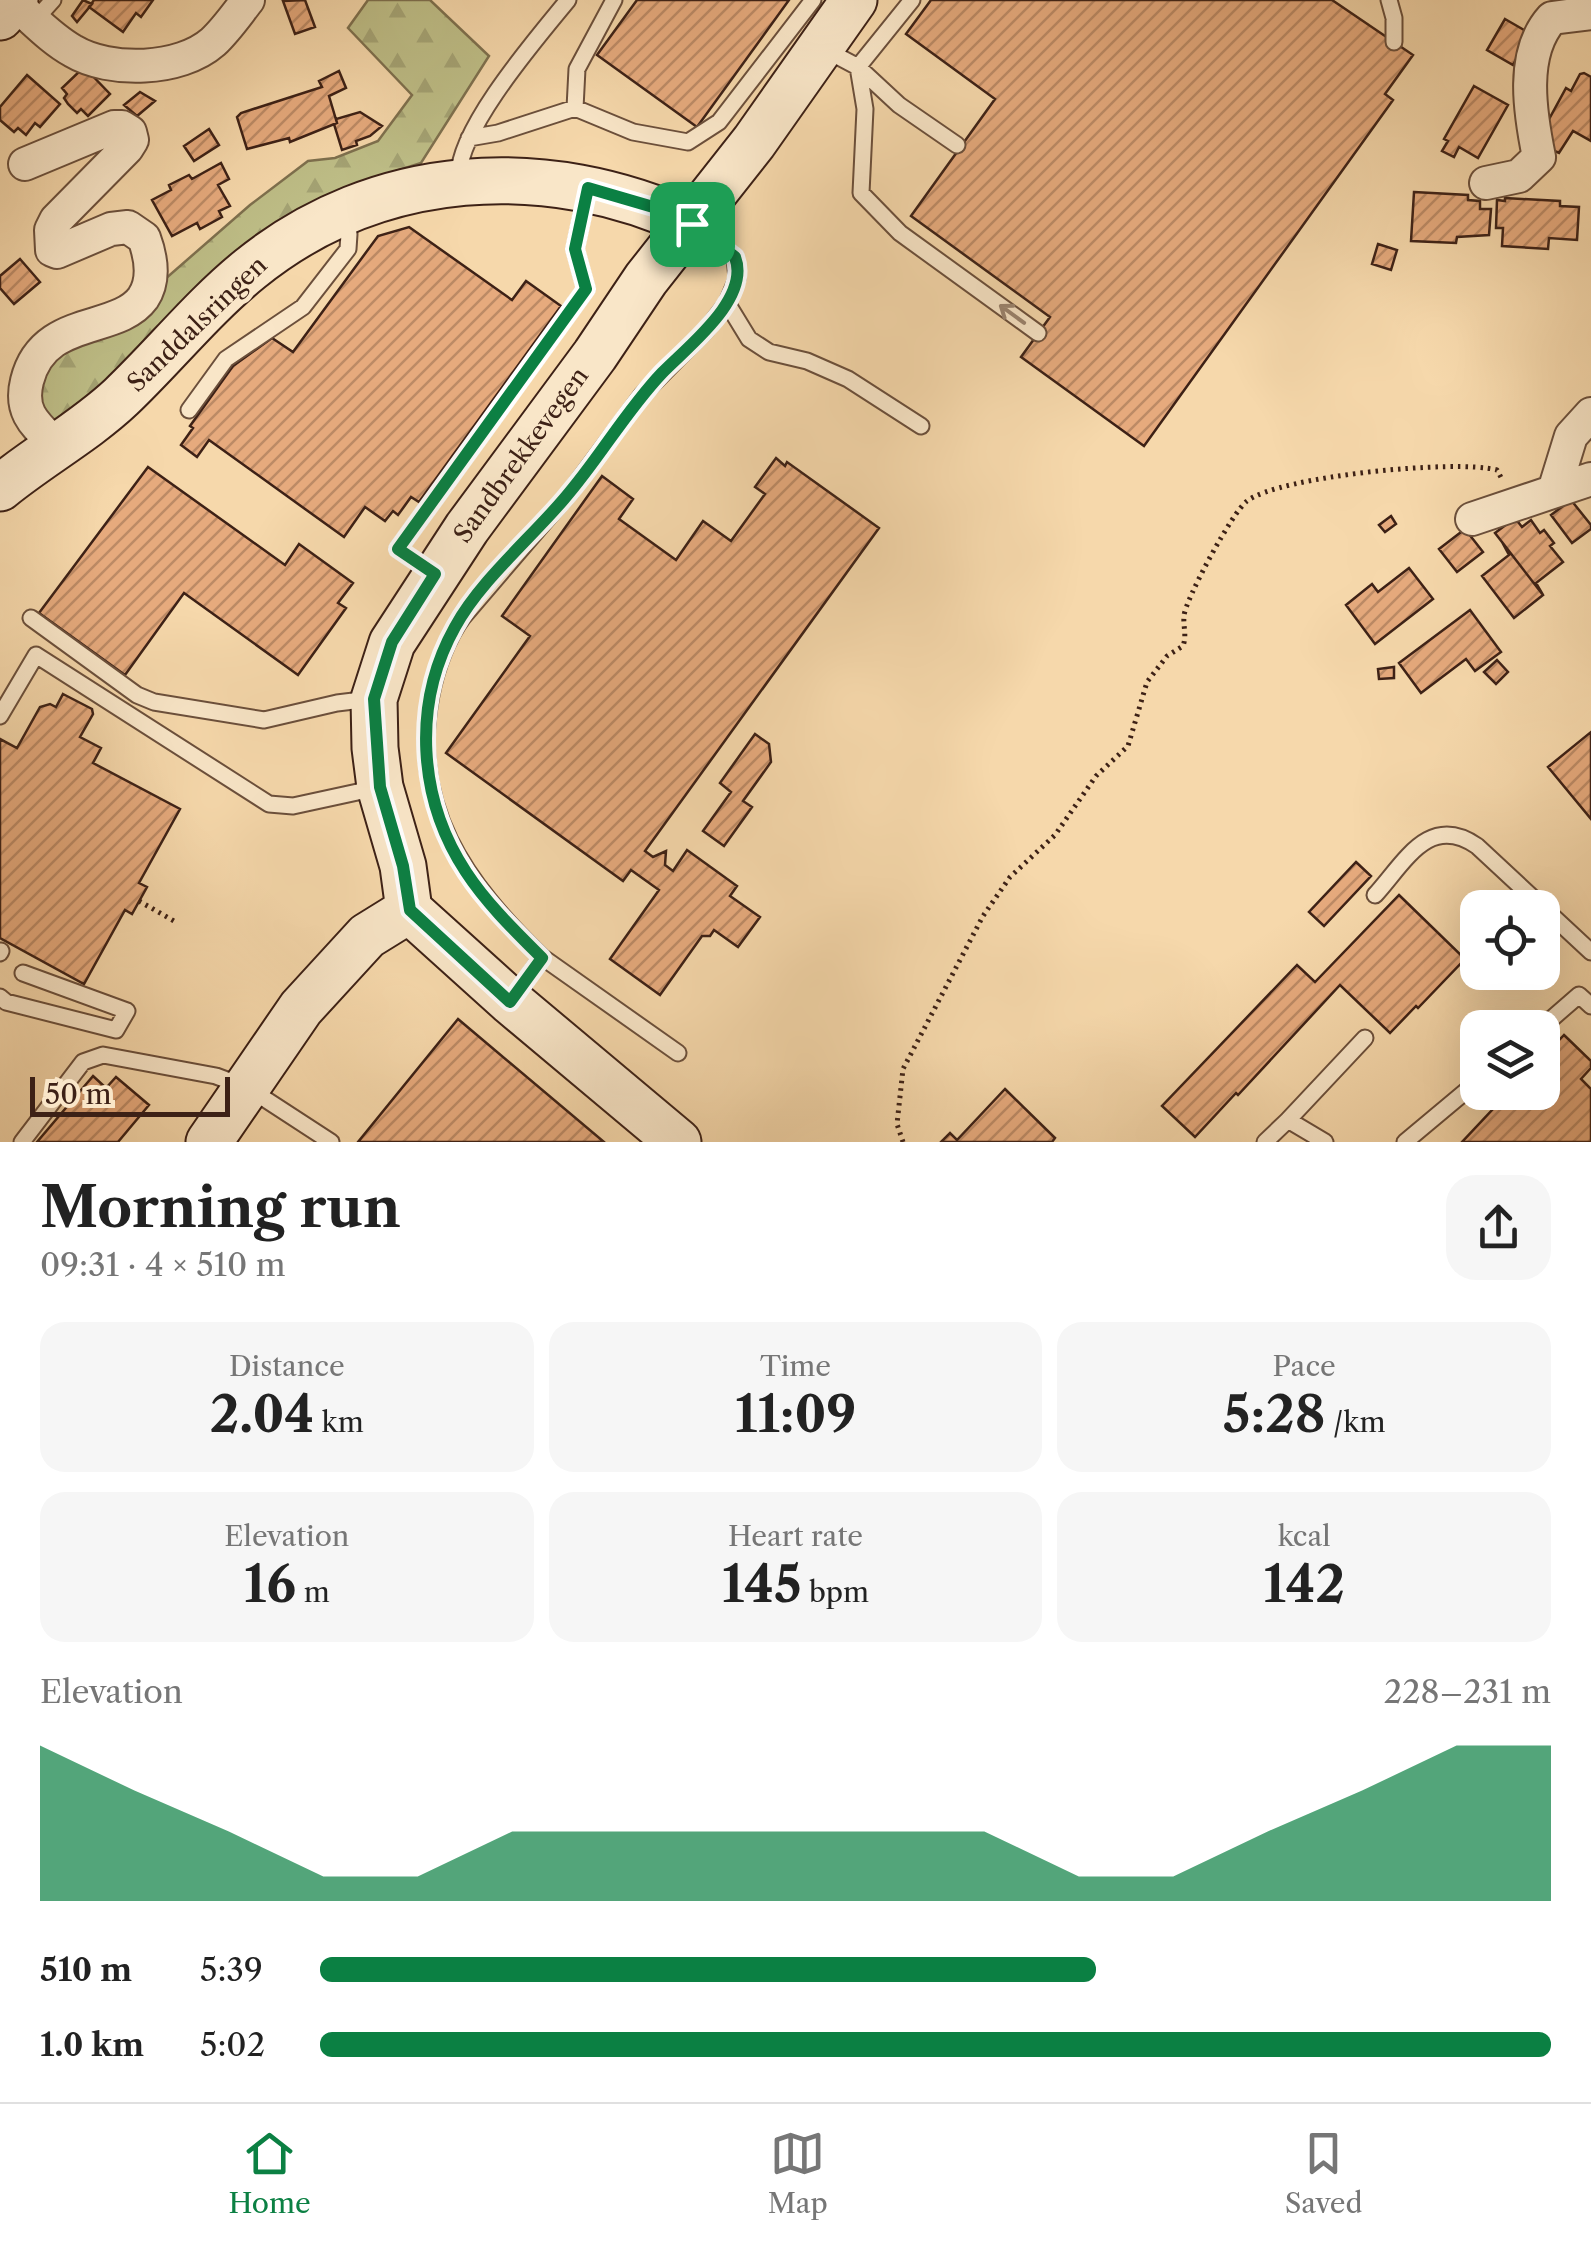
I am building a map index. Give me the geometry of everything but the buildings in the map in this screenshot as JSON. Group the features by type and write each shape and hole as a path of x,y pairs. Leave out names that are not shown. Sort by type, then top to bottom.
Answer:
{"street":[{"path":"23,8 75,53 145,66 168,64 212,42 248,0"},
{"name":"Sandbrekkevegen","path":"410,910 403,866 380,787 374,699 392,642 435,574 646,280 839,57 854,0"},
{"path":"1486,183 1519,176 1539,157 1530,116 1531,75 1539,32 1552,18 1591,13"},
{"path":"25,164 114,127 130,132 132,140 127,148 56,220 50,242 52,250 58,252 111,229 128,227 144,238 151,278 141,300 129,310 60,336 44,349 29,373 24,396 28,428"},
{"name":"Sanddalsringen","path":"0,488 28,428 118,399 249,270 290,239 342,212 408,189 464,159 514,179 588,188 660,209 692,224"},
{"path":"1554,491 1584,429"},
{"path":"1472,519 1591,478"},
{"path":"216,1139 301,1008 367,936 410,910 510,1002 678,1142"}],"lane":[{"path":"464,159 495,95 568,0"},
{"path":"576,108 576,69 614,0"},
{"path":"464,159 498,133 576,108 633,132 688,142 719,122 812,0"},
{"name":"Sandbrekkevegen","path":"839,57 912,0"},
{"path":"1388,0 1394,18 1394,42"},
{"path":"839,57 957,145"},
{"path":"839,57 864,109 861,193 900,233 1038,333"},
{"path":"435,574 398,549 586,289 575,249 588,188"},
{"path":"189,410 226,360 304,308 348,249 349,234 342,212"},
{"path":"692,224 735,257 736,279 727,303 749,338 769,352 808,361 848,379 921,426"},
{"name":"Sandbrekkevegen","path":"678,1053 542,958 468,876 445,832 426,766 424,740 434,680 462,617 571,491 642,395 727,303"},
{"path":"31,618 137,695 154,702 264,720 337,703 374,699"},
{"path":"0,716 36,655 269,804 293,806 380,787"},
{"path":"1375,895 1420,844 1448,832 1461,835 1591,952"},
{"path":"510,1002 542,958"},
{"path":"0,998 116,1030 127,1011 23,973"},
{"path":"1560,1016 1587,998"},
{"path":"1265,1142 1364,1038"},
{"path":"22,1142 83,1062 103,1054 216,1076 248,1088 330,1142"},
{"path":"1404,1142 1460,1096"},
{"path":"1288,1120 1325,1142"}],"path":[{"path":"904,1142 897,1124 903,1068 983,916 1010,877 1055,835 1096,776 1128,746 1147,682 1167,656 1183,646 1184,614 1231,519 1246,501 1269,490 1321,480 1450,465 1498,470 1516,504"},
{"path":"139,901 174,921"}],"green space":[{"path":"368,0 430,0 489,56 421,163 368,180 311,206 62,420 46,423 35,377 41,366 156,287 250,205 308,161 335,158 378,141 412,95 348,28"}],"route":[{"path":"588,188 660,209 692,224 738,263 727,303 642,395 571,491 462,617 434,680 424,740 426,766 445,832 468,876 542,958 510,1002 410,910 403,866 380,787 374,699 392,642 435,574 398,549 586,289 575,249 588,188"}]}
